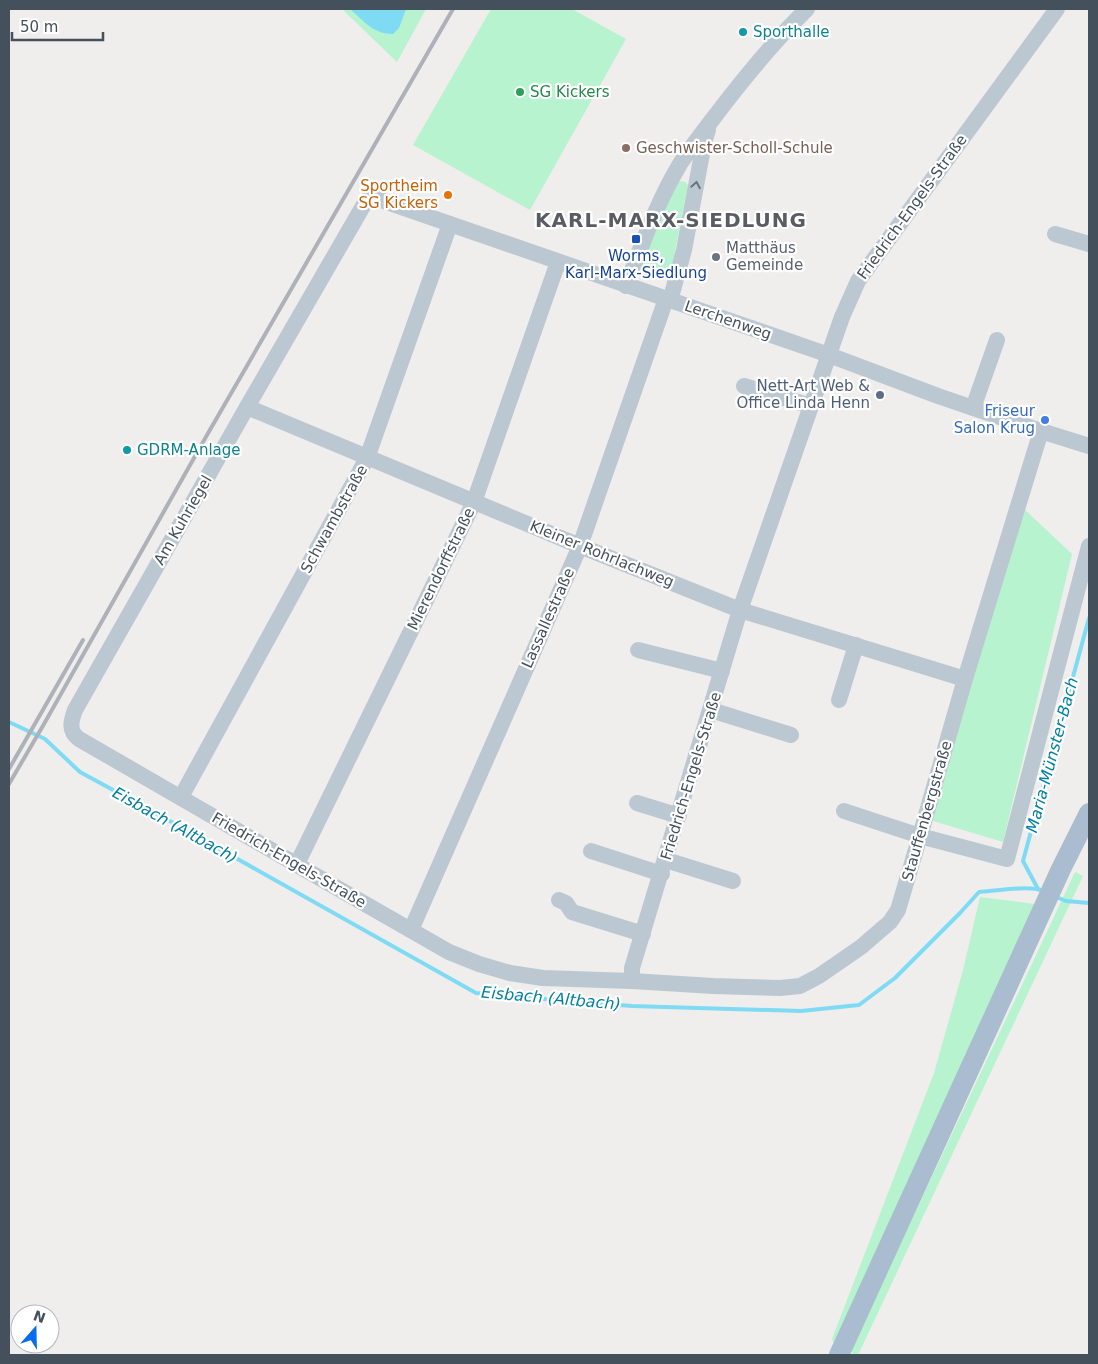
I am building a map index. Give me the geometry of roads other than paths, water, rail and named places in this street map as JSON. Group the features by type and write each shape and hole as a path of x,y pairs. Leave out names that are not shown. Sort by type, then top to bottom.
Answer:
{"main road":[{"path":"1067,856 1089,799"},
{"path":"839,1355 1055,882 1089,813"}],"street":[{"path":"626,286 668,186 690,148 748,73 807,9"},
{"name":"Friedrich-Engels-Straße","path":"75,710 71,721 73,735 449,952 479,964 510,973 543,978 632,981 632,968 740,610 842,317 858,281 1056,9"},
{"name":"Lassallestraße","path":"411,930 580,546 684,250 704,143 710,123"},
{"name":"Lerchenweg","path":"366,201 370,198 375,198 829,355 1041,432 1089,446"},
{"name":"Am Kuhriegel","path":"75,710 366,201"},
{"name":"Schwambstraße","path":"181,797 367,458 450,224"},
{"path":"1055,234 1089,244"},
{"name":"Mierendorffstraße","path":"296,864 474,502 558,262"},
{"path":"973,408 997,340"},
{"path":"744,386 811,406"},
{"name":"Kleiner Rohrlachweg","path":"247,407 580,546 740,610 965,679"},
{"name":"Stauffenbergstraße","path":"632,981 780,988 800,986 861,947 890,922 898,910 965,679 1041,432"},
{"path":"844,811 920,836 1007,859 1086,569 1089,546"},
{"path":"839,700 856,645"},
{"path":"638,650 722,671"},
{"path":"711,710 791,735"},
{"path":"637,803 679,816"},
{"path":"591,852 733,881"},
{"path":"559,900 566,904 572,912 643,934"}],"water":[{"path":"350,9 406,9 399,28 393,34 374,29"}],"waterway":[{"name":"Maria-Münster-Bach","path":"1038,889 1023,861 1089,618"},
{"name":"Eisbach (Altbach)","path":"9,722 45,739 80,772 476,993 632,1006 801,1011 859,1005 895,978 979,892 1021,888 1043,891"},
{"name":"Eisbach (Altbach)","path":"1054,896 1066,901 1089,903"}],"railway":[{"path":"9,784 207,435 453,9"},
{"path":"9,769 83,640"}],"place":[{"name":"Sporthalle","path":"743,32"},
{"name":"SG Kickers","path":"520,92"},
{"name":"Geschwister-Scholl-Schule","path":"626,148"},
{"name":"Sportheim SG Kickers","path":"448,195"},
{"name":"Worms, Karl-Marx-Siedlung","path":"636,239"},
{"name":"Matthäus Gemeinde","path":"716,257"},
{"name":"Nett-Art Web & Office Linda Henn","path":"880,395"},
{"name":"Friseur Salon Krug","path":"1045,420"},
{"name":"GDRM-Anlage","path":"127,450"}],"district":[{"name":"KARL-MARX-SIEDLUNG","path":"671,220"}]}
